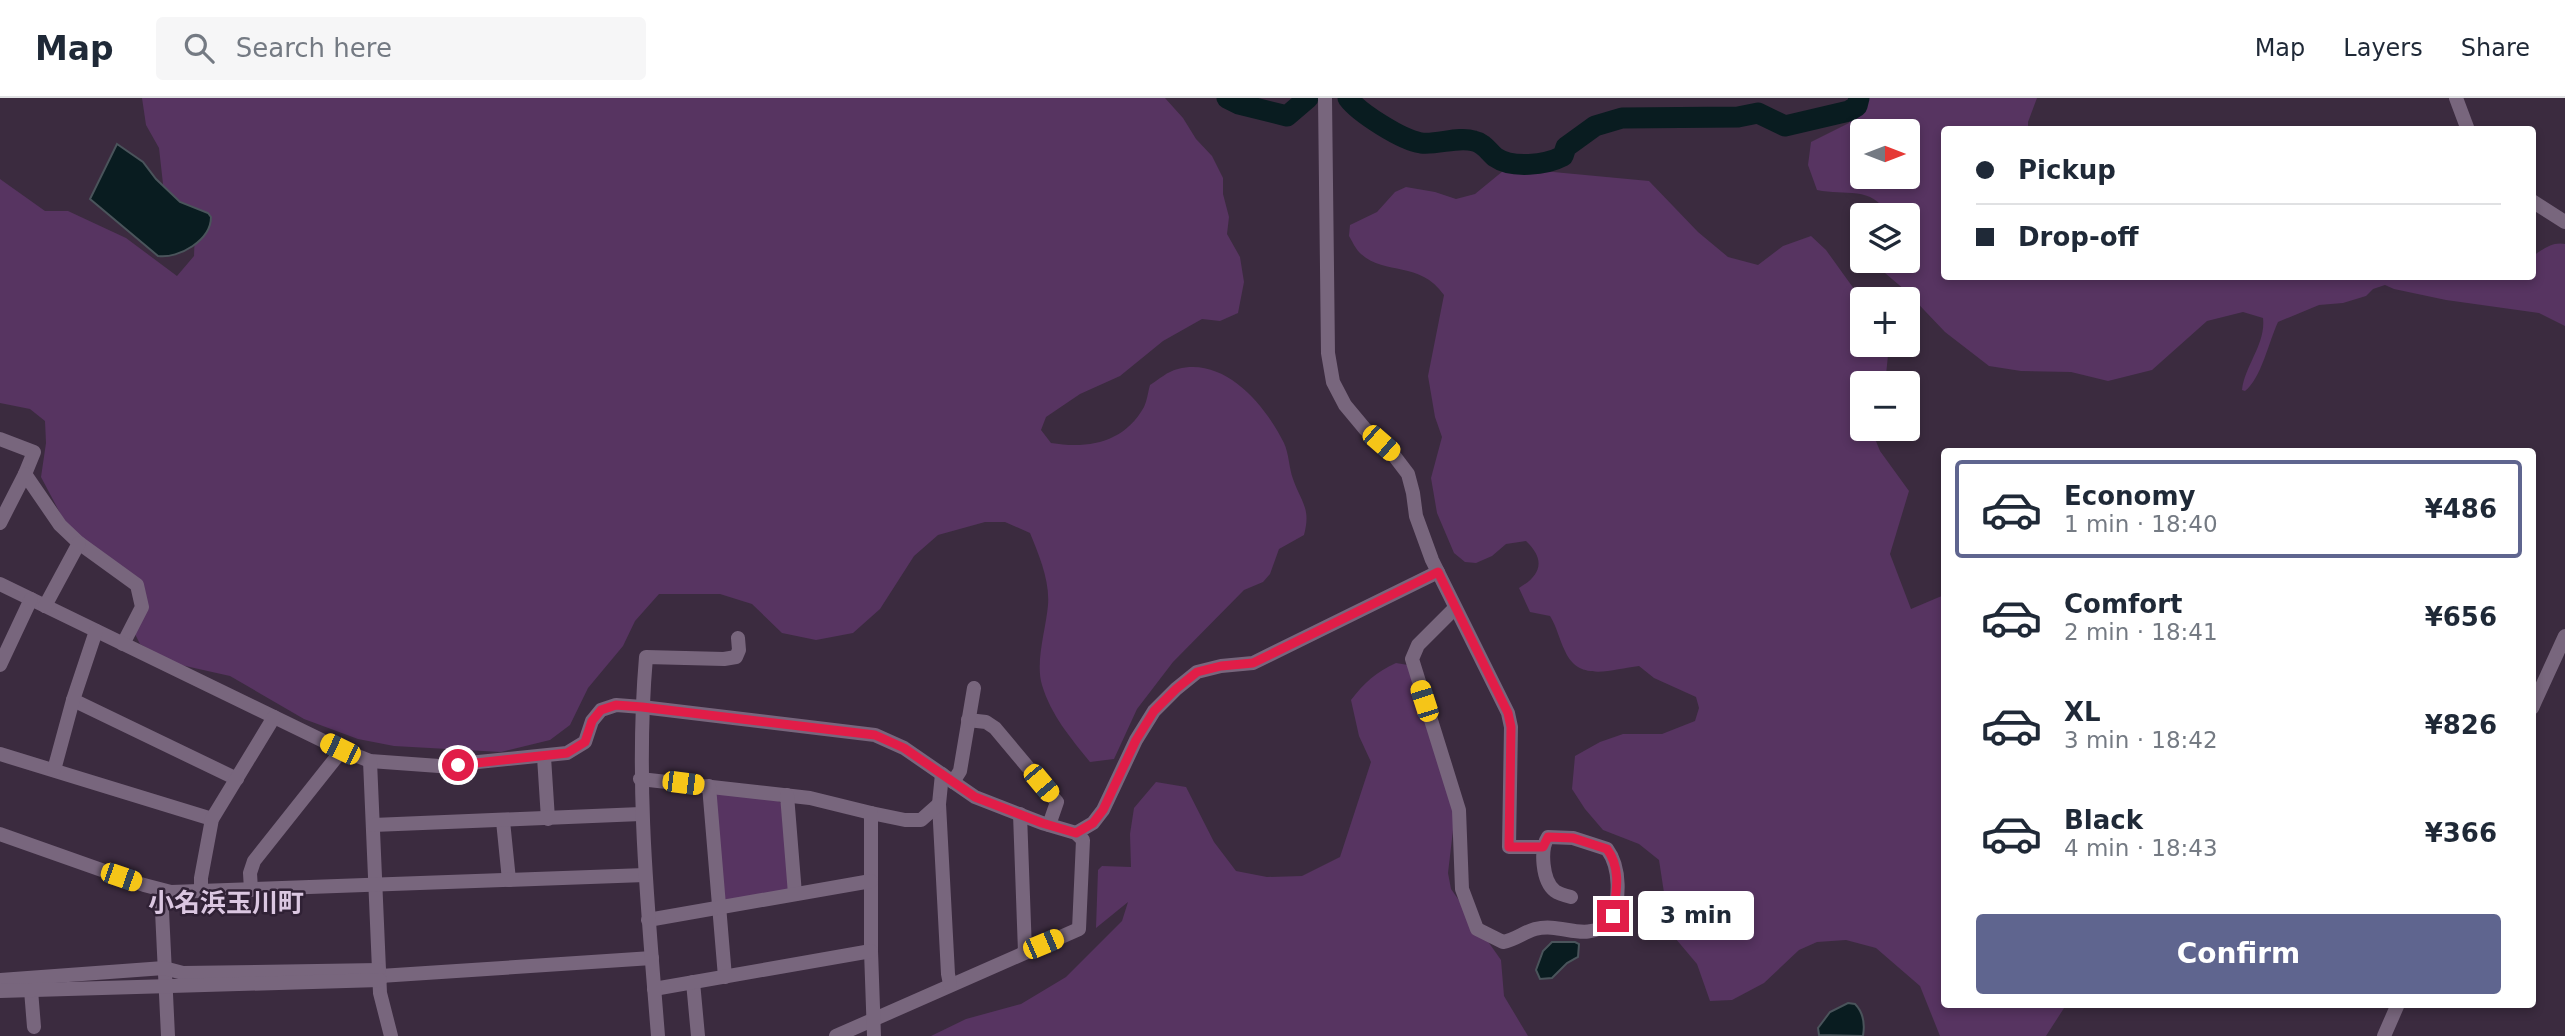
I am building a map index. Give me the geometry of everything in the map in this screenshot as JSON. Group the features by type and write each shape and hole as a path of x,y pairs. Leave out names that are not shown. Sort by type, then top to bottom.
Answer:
{"street":[{"path":"1325,98 1325,239 1330,369 1333,382 1345,405 1365,429 1392,453 1408,474 1416,516 1438,572 1508,713 1511,727 1509,847 1543,847"},
{"path":"2456,98 2466,126"},
{"path":"2536,204 2565,222"},
{"path":"0,439 34,452 0,523"},
{"path":"25,474 45,506 79,543 138,585 142,607 122,644"},
{"path":"45,606 79,543"},
{"path":"1076,833 1093,823 1103,810 1136,740 1154,711 1197,672 1221,666 1253,663 1438,572"},
{"path":"0,584 340,749 370,761 439,766 567,753 585,742 592,721 601,710 616,705 642,707 875,735 904,748 975,797 1076,833 1083,840 1079,929 836,1036"},
{"path":"1,659 31,599"},
{"path":"1455,608 1418,645 1412,659 1459,810 1462,889 1477,929 1503,942 1533,930 1551,927 1586,933 1611,921 1617,882 1615,866 1607,849 1558,836 1548,837 1543,847 1548,882 1555,891 1571,897"},
{"path":"54,770 96,631"},
{"path":"2536,699 2565,636"},
{"path":"658,1036 641,814 642,707 646,657 736,657 738,638"},
{"path":"950,984 939,804 947,778 960,771 974,688"},
{"path":"73,700 237,779"},
{"path":"201,891 212,819 274,717"},
{"path":"968,720 986,722 995,728 1057,802 1049,825"},
{"path":"251,890 250,873 254,860 335,759 340,749"},
{"path":"0,754 212,819"},
{"path":"544,757 548,819"},
{"path":"370,761 380,993 391,1036"},
{"path":"640,779 810,798 905,820 921,820 939,804"},
{"path":"709,786 725,977"},
{"path":"787,795 795,894"},
{"path":"871,813 874,1036"},
{"path":"373,825 641,814"},
{"path":"1020,814 1026,952"},
{"path":"503,821 509,880"},
{"path":"0,834 171,892 645,875"},
{"path":"648,919 871,881"},
{"path":"161,890 167,1036"},
{"path":"654,989 871,951"},
{"path":"0,991 165,986 652,958"},
{"path":"0,980 164,968 183,972 380,975"},
{"path":"693,982 698,1036"},
{"path":"31,990 34,1027"},
{"path":"2384,1036 2396,1008"}],"shaded area":[{"path":"142,98 1165,98 1212,156 1223,178 1223,194 1229,217 1227,234 1240,257 1244,282 1238,313 1220,321 1202,319 1163,341 1120,376 1080,394 1046,417 1041,430 1051,443 1078,445 1104,441 1116,436 1136,419 1145,405 1150,385 1163,376 1178,369 1195,367 1212,370 1241,387 1255,400 1276,428 1286,447 1293,479 1304,506 1304,535 1279,549 1270,574 1263,582 1244,590 1173,662 1137,709 1114,759 1090,762 1050,706 1040,676 1048,605 1046,577 1030,533 1005,522 985,522 938,535 914,556 880,609 853,633 816,640 782,633 752,604 720,594 659,594 635,621 623,646 588,688 570,725 550,740 501,752 394,746 358,739 304,719 230,676 172,663 140,644 135,634 145,592 69,530 41,477 46,443 45,421 30,409 0,403 0,179 45,211 68,211 126,238 177,276 194,256 195,230 164,193 159,148 146,125"},
{"path":"1857,98 2037,98 2028,126 1941,126 1941,280 2536,280 2536,254 2547,247 2561,243 2565,244 2565,326 2539,313 2446,300 2385,285 2373,289 2366,296 2343,303 2319,305 2278,322 2256,378 2245,391 2242,390 2244,381 2261,337 2263,318 2243,312 2207,321 2152,370 2108,381 2071,372 2021,371 1989,366 1945,332 1920,306 1920,287 1901,287 1885,273 1920,273 1920,203 1879,203 1866,195 1817,190 1808,165 1811,142 1849,123 1850,120 1850,189 1920,189 1920,119 1850,119"},
{"path":"117,144 143,162 180,202 208,213 211,217 210,225 200,240 184,251 158,256 90,199"},
{"path":"1520,169 1649,181 1698,232 1728,257 1758,265 1783,246 1811,236 1826,250 1853,287 1850,287 1850,357 1888,357 1886,371 1850,371 1850,441 1876,441 1880,451 1909,491 1890,554 1911,609 1941,596 1941,1008 2064,1008 2046,1036 1940,1036 1920,986 1876,948 1846,940 1817,942 1799,950 1764,983 1732,1000 1710,1001 1697,964 1670,932 1659,860 1639,844 1603,830 1572,789 1575,756 1600,742 1623,734 1662,734 1695,721 1699,708 1696,697 1654,678 1639,666 1597,672 1587,671 1571,661 1550,616 1530,612 1519,588 1532,578 1538,567 1536,555 1526,541 1506,544 1492,556 1476,563 1465,562 1454,553 1437,513 1431,478 1442,437 1435,417 1428,376 1444,295 1424,277 1371,261 1359,252 1349,236 1350,225 1377,212 1395,192 1406,187 1456,199 1475,194 1503,171"},
{"path":"1396,663 1408,665 1455,813 1448,873 1451,889 1501,960 1504,996 1528,1036 931,1036 966,1019 1021,1004 1066,977 1122,921 1128,902 1096,928 1098,870 1102,866 1131,867 1130,834 1134,808 1156,782 1186,787 1214,842 1236,871 1267,877 1302,876 1340,857 1371,762 1359,736 1351,700 1371,678"},
{"path":"717,793 778,801 783,804 790,887 788,892 727,901 722,899 713,796"},
{"path":"1552,942 1579,944 1578,957 1567,963 1552,978 1540,979 1536,970 1543,951"},
{"path":"1848,1003 1855,1004 1862,1014 1863,1036 1819,1035 1818,1028 1830,1012"}],"waterway":[{"path":"1227,98 1239,104 1287,116 1308,98"},
{"path":"1348,98 1371,118 1413,141 1428,143 1468,140 1481,144 1502,161 1520,164 1548,162 1563,156 1566,147 1595,126 1622,118 1738,117 1758,113 1785,126 1849,111 1857,106 1859,98"}],"district":[{"name":"小名浜玉川町","path":"226,903"}],"route":[{"path":"458,765 567,753 585,742 592,721 601,710 616,705 642,707 875,735 904,748 975,797 1076,833 1093,823 1103,810 1136,740 1154,711 1197,672 1221,666 1253,663 1438,572 1508,713 1511,727 1509,847 1543,847 1548,837 1558,836 1589,842 1607,849 1615,866 1617,882 1613,916"}]}
